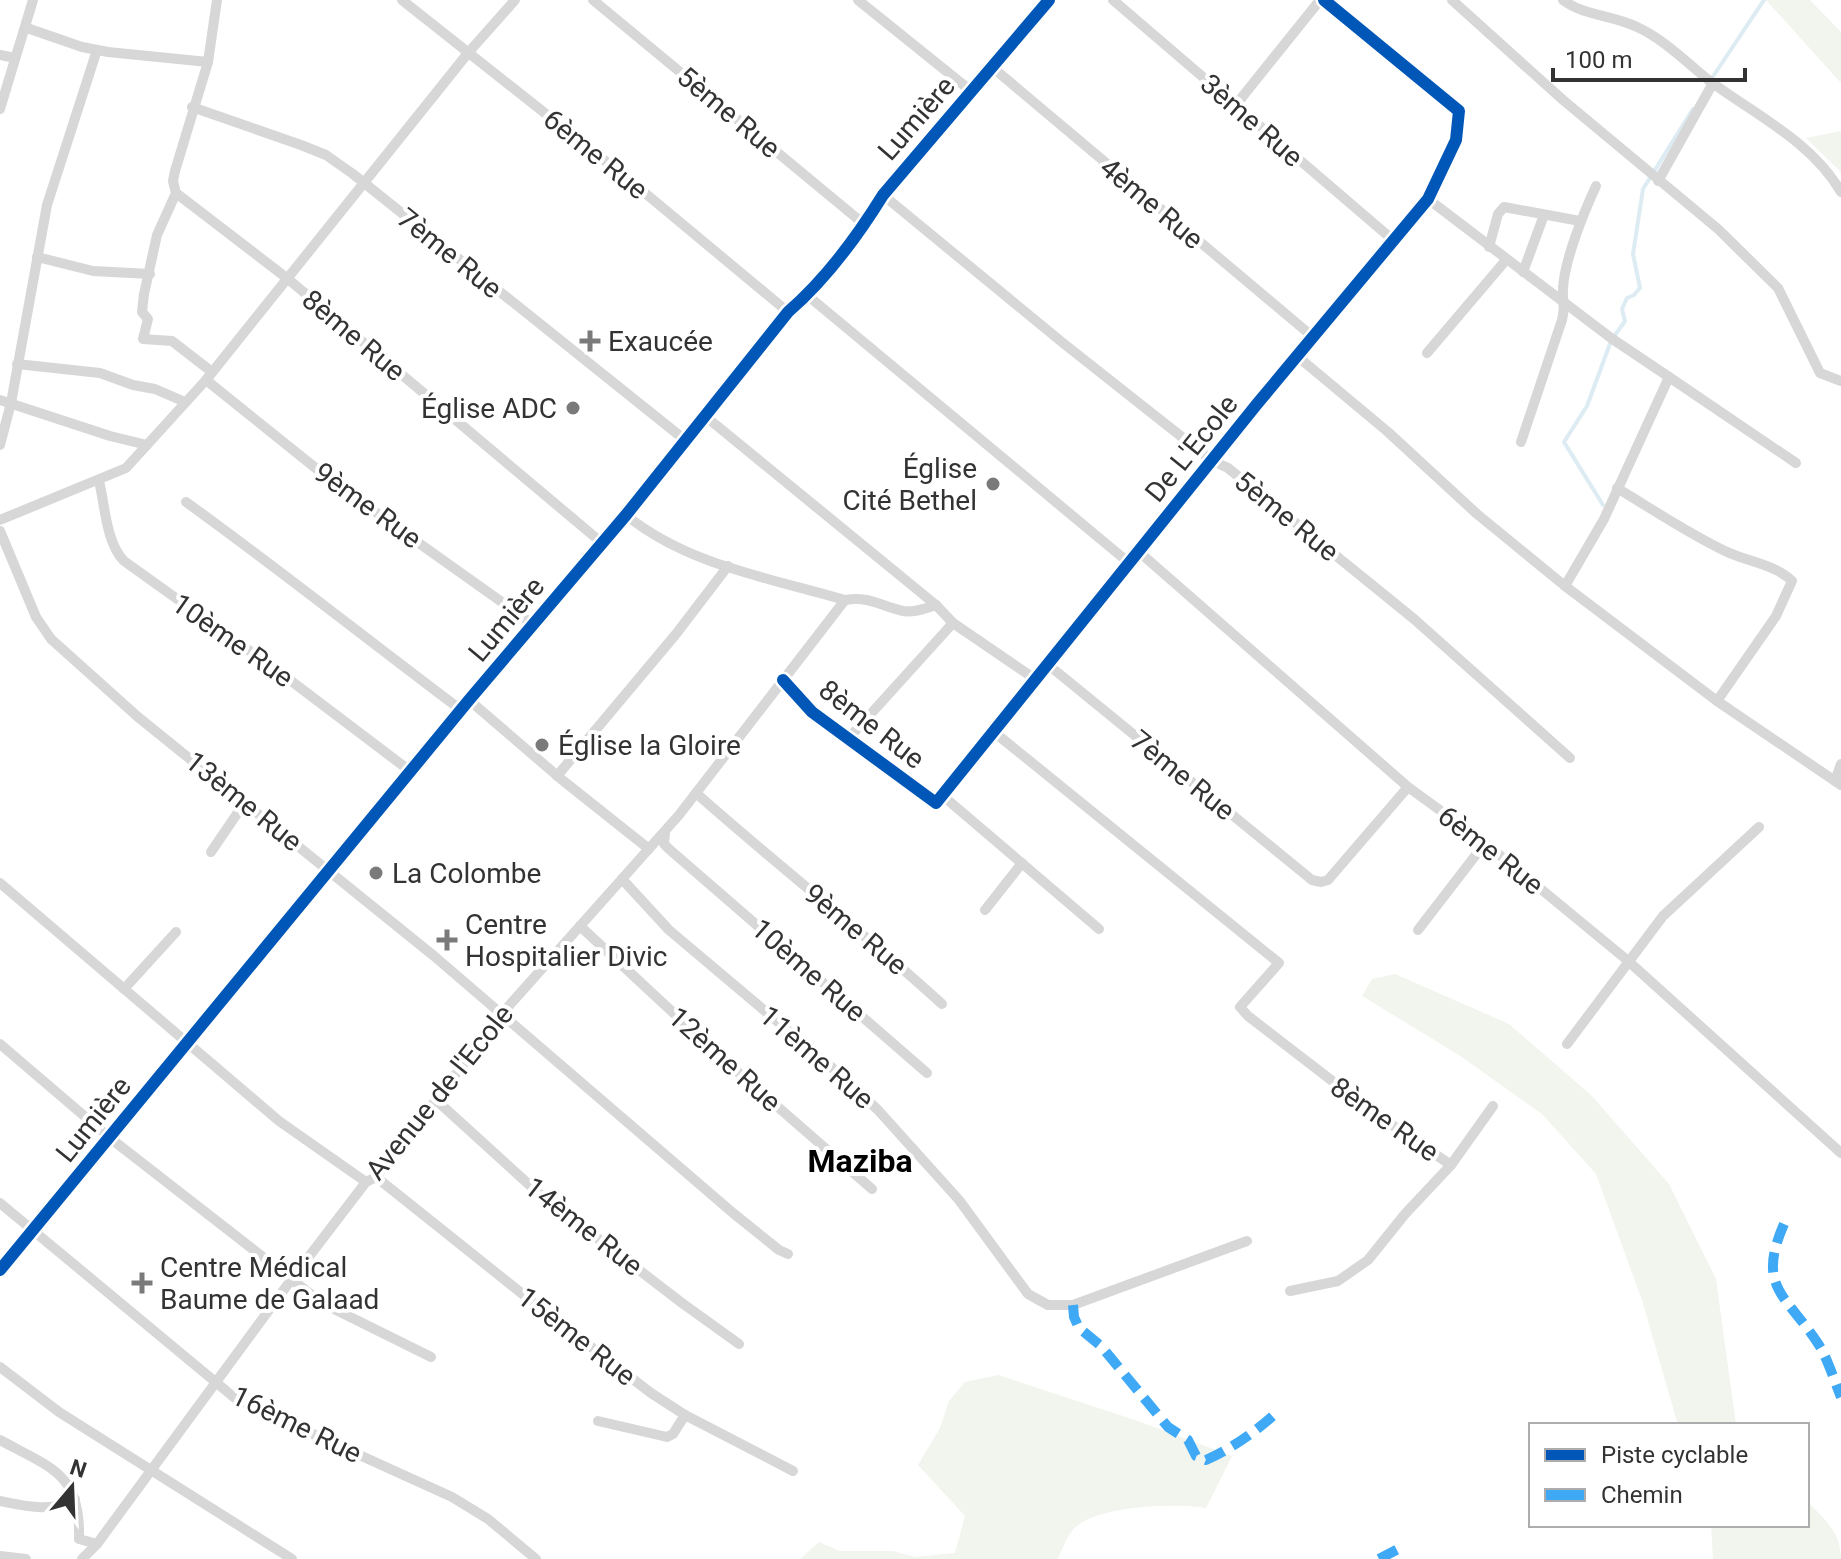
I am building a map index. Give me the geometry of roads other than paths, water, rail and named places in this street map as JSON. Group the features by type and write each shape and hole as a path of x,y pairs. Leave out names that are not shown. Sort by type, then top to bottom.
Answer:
{"street":[{"path":"0,109 33,0"},
{"path":"37,257 93,271 150,274 157,235 176,193 173,181 192,107 208,62 217,0"},
{"name":"6ème Rue","path":"402,0 633,183 788,312"},
{"path":"0,520 126,468 209,376 468,53 515,0"},
{"name":"5ème Rue","path":"593,0 865,225"},
{"path":"858,0 971,91"},
{"name":"Lumière","path":"0,1270 410,771 626,515 788,312 807,295 865,225 883,195 1049,0"},
{"name":"3ème Rue","path":"1113,0 1393,240"},
{"path":"1235,106 1322,0"},
{"name":"De L'Ecole","path":"939,799 1211,460 1428,199 1456,140 1459,111 1322,0"},
{"path":"1452,0 1646,171 1718,229 1778,288 1820,373 1841,381"},
{"path":"1563,0 1580,10 1638,27 1782,129 1831,175 1841,192"},
{"path":"27,28 97,50 208,62"},
{"path":"0,445 5,401 17,364 47,205 97,50"},
{"path":"0,55 15,58"},
{"name":"4ème Rue","path":"992,67 1313,337"},
{"path":"1658,181 1711,81"},
{"name":"7ème Rue","path":"192,107 326,155 685,440"},
{"path":"1521,442 1566,303 1562,290 1580,221 1596,186"},
{"name":"8ème Rue","path":"176,193 288,279 602,543"},
{"name":"5ème Rue","path":"883,195 1063,343 1211,460 1228,468 1414,619 1570,758"},
{"path":"1428,199 1506,260 1669,377 1796,463"},
{"path":"1489,247 1500,209 1504,207 1580,221"},
{"path":"1523,272 1544,215"},
{"path":"1427,353 1506,260"},
{"name":"9ème Rue","path":"150,274 142,300 142,312 148,319 143,339 172,341 333,482 534,625"},
{"path":"807,295 1128,562"},
{"path":"1297,356 1388,432 1477,514 1565,586 1717,701 1838,783 1841,764"},
{"path":"17,364 100,373 155,389 185,402"},
{"path":"1565,586 1604,519 1669,377"},
{"path":"5,401 147,445"},
{"path":"705,416 936,605 953,623 1035,679"},
{"name":"10ème Rue","path":"99,481 117,555 410,771"},
{"path":"1617,488 1695,535 1727,552 1784,574 1792,581 1776,616 1717,701"},
{"path":"186,502 284,573 342,621 465,705 649,849"},
{"path":"626,515 648,533 676,549 845,600 862,597 903,611 936,605"},
{"name":"13ème Rue","path":"0,531 36,617 51,639 138,717 329,870 733,1213 788,1254"},
{"name":"6ème Rue","path":"1138,551 1408,787 1485,843 1627,960 1841,1153"},
{"path":"557,776 676,634 728,566"},
{"name":"Avenue de l'Ecole","path":"82,1559 97,1544 291,1280 371,1179 502,1015 665,832 845,600"},
{"path":"848,739 953,623"},
{"name":"7ème Rue","path":"1046,663 1312,880 1328,880 1408,787"},
{"name":"8ème Rue","path":"783,680 812,712 939,799 1022,863 1099,929"},
{"name":"8ème Rue","path":"994,732 1279,963 1240,1007 1248,1016 1370,1110 1451,1165"},
{"name":"9ème Rue","path":"696,793 770,859 866,934 942,1004"},
{"path":"211,852 245,802"},
{"path":"1567,1044 1663,916 1759,827"},
{"name":"10ème Rue","path":"665,832 664,844 669,849 927,1073"},
{"path":"1418,930 1485,843"},
{"path":"985,910 1022,863"},
{"name":"11ème Rue","path":"622,879 669,930 819,1056 878,1110 959,1200 1028,1294 1048,1305 1073,1305 1247,1241"},
{"name":"15ème Rue","path":"0,883 279,1121 371,1179 626,1375 685,1415 793,1471"},
{"name":"12ème Rue","path":"580,926 724,1060 872,1189"},
{"path":"124,989 176,932"},
{"path":"0,1044 110,1138 322,1303 431,1357"},
{"name":"14ème Rue","path":"436,1100 536,1191 739,1344"},
{"path":"1290,1291 1338,1281 1368,1260 1405,1214 1451,1165 1493,1106"},
{"name":"16ème Rue","path":"0,1203 236,1399 452,1497 488,1519 536,1559"},
{"path":"0,1367 59,1412 292,1559"},
{"path":"598,1421 667,1437 673,1434 685,1415"},
{"path":"0,1440 57,1471 69,1483 79,1511 79,1539 97,1544"},
{"path":"0,1501 31,1507 56,1507 75,1499"},
{"path":"0,1556 26,1559"}],"waterway":[{"path":"1710,81 1764,0"},
{"path":"1615,335 1625,321 1622,309 1627,298 1640,288 1633,254 1643,189 1693,109"},
{"path":"1603,505 1564,442 1587,406 1611,341"}],"place":[{"name":"Exaucée","path":"590,341"},
{"name":"Église ADC","path":"573,408"},
{"name":"Église Cité Bethel","path":"993,484"},
{"name":"Église la Gloire","path":"542,745"},
{"name":"La Colombe","path":"376,873"},
{"name":"Centre Hospitalier Divic","path":"447,940"},
{"name":"Centre Médical Baume de Galaad","path":"142,1283"}],"district":[{"name":"Maziba","path":"860,1161"}]}
